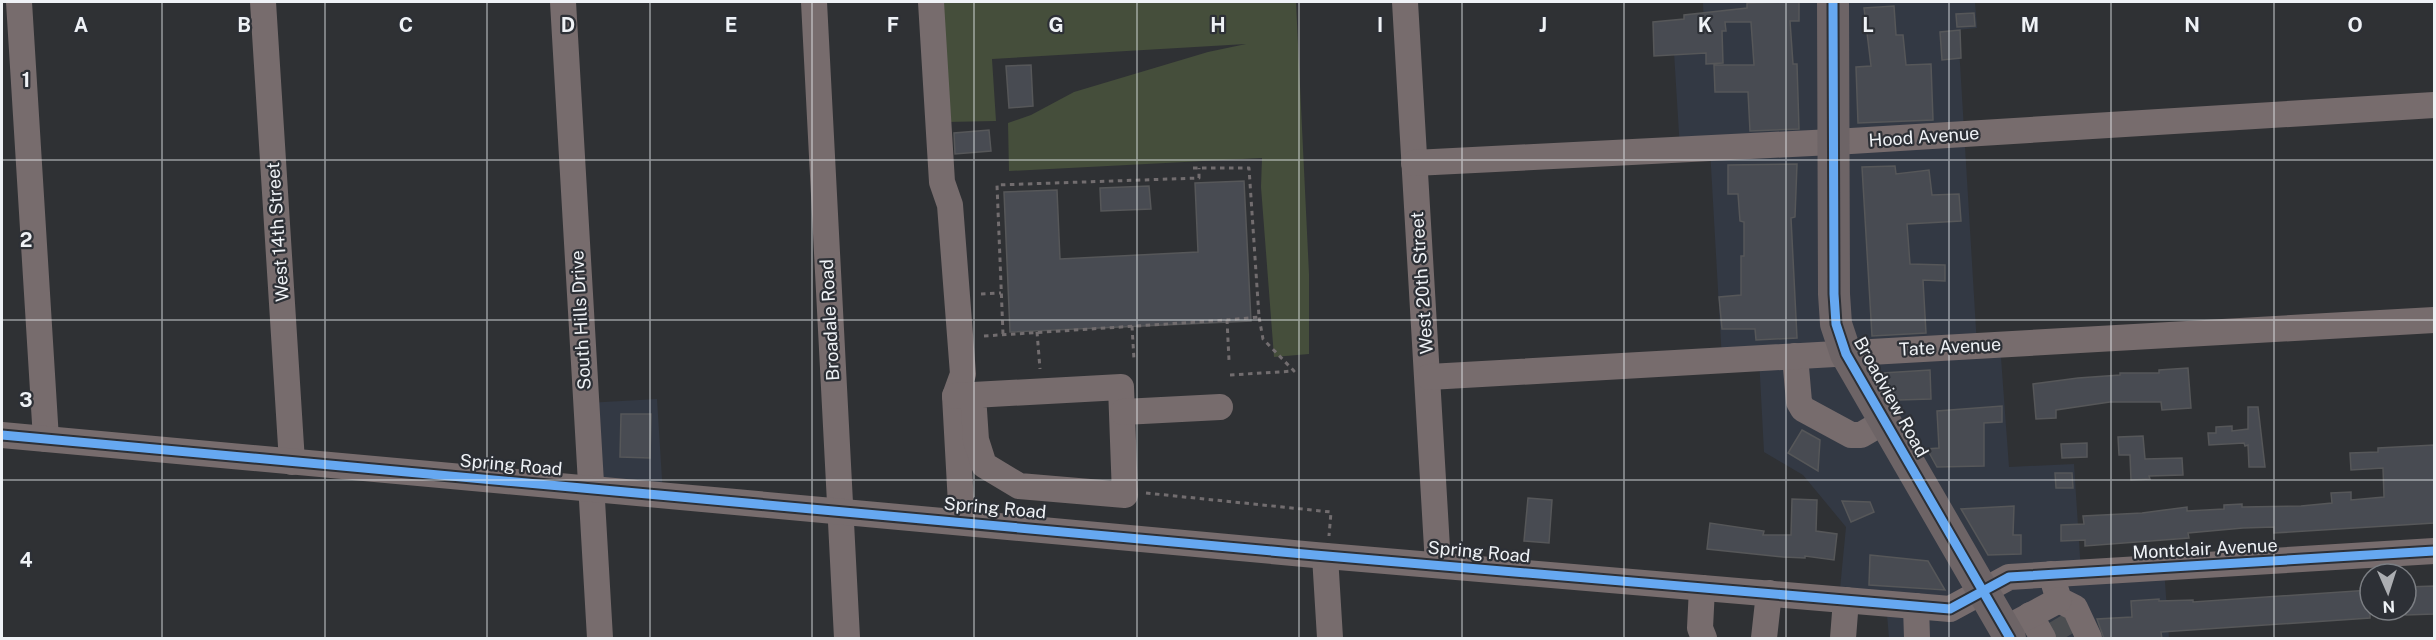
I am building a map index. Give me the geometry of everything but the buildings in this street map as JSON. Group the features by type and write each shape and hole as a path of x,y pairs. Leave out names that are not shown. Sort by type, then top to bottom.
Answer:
{"main road":[{"name":"Broadview Road","path":"1833,2 1836,324 1846,354 1983,593 2035,621"}],"street":[{"path":"19,2 46,439"},
{"name":"West 14th Street","path":"263,2 292,462"},
{"name":"South Hills Drive","path":"563,2 600,639"},
{"name":"Broadale Road","path":"814,2 847,639"},
{"path":"931,2 942,182 950,205 963,374 962,522"},
{"name":"West 20th Street","path":"1406,2 1438,565"},
{"name":"Hood Avenue","path":"1414,163 1834,142 2434,105"},
{"name":"Tate Avenue","path":"1429,377 2434,320"},
{"path":"1796,356 1799,402 1803,409 1851,435 1861,435 1884,421"},
{"path":"1121,387 1125,495 1019,486 984,465 964,395 1121,387"},
{"path":"1123,412 1220,407"},
{"name":"Spring Road","path":"2,435 962,522 1327,547 1438,565 1950,609 1983,593"},
{"path":"1327,547 1330,639"},
{"name":"Montclair Avenue","path":"1983,593 2009,577 2434,551"},
{"path":"2035,621 2052,574"},
{"path":"1702,588 1700,628 1704,639"},
{"path":"1764,639 1768,593"},
{"path":"1843,639 1846,600"},
{"path":"1916,606 1917,639"},
{"path":"2035,621 2074,608 2088,639"}],"path":[{"path":"1193,168 1249,168 1259,317 1263,339 1294,371 1230,375"},
{"path":"1003,334 997,185 1198,178 1199,168"},
{"path":"981,294 1001,292"},
{"path":"984,336 1259,317"},
{"path":"1227,320 1229,360"},
{"path":"1132,326 1134,360"},
{"path":"1037,332 1041,369"},
{"path":"1141,493 1331,512 1327,547"}],"shaded area":[{"path":"1703,2 1975,2 1977,28 1958,30 1977,346 2000,344 2009,467 2074,464 2081,572 2164,568 2169,638 1889,638 1886,603 1839,599 1846,527 1803,475 1764,452 1759,358 1722,360 1710,149 1680,150 1673,36 1704,34"},
{"path":"657,399 663,495 591,489 586,403"}],"green space":[{"path":"938,2 1296,2 1309,274 1309,354 1274,357 1261,187 1262,158 1009,171 1008,123 1031,115 1074,92 1208,52 1246,44 992,59 996,121 946,122"}],"tunnel":[{"path":"2054,620 2065,638"}],"cycle path":[{"path":"1833,2 1836,324 1846,354 2010,638"},
{"path":"2,435 1315,555 1950,609 2009,577 2434,551"}]}
